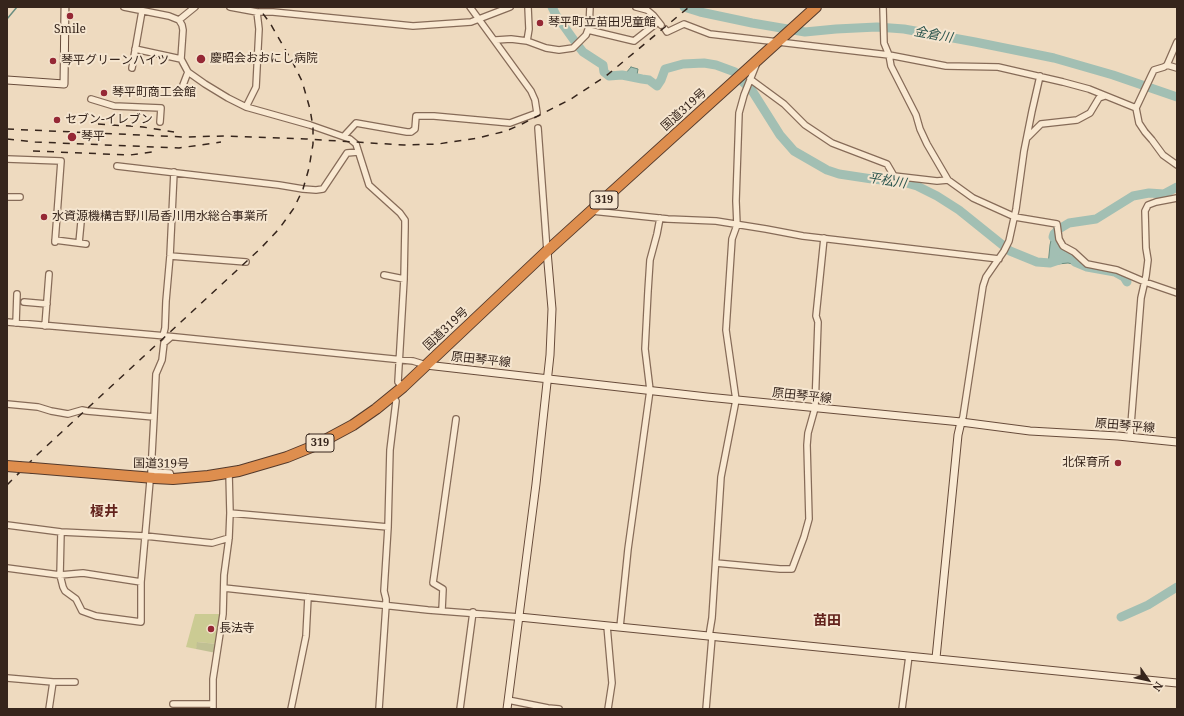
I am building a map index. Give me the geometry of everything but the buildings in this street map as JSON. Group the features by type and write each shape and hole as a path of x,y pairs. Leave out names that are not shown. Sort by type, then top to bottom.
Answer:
{"highway":[{"name":"国道319号","path":"7,466 172,479 229,473 254,468 314,446 342,432 365,418 392,396 547,251 816,7"}],"street":[{"path":"7,80 64,84 65,7"},
{"path":"124,7 169,16 179,20 183,30 182,59 188,72 228,98 246,107 310,125 332,134 344,136 356,144 369,186 400,213 405,220 404,280 398,382 402,387"},
{"path":"179,20 195,7"},
{"path":"230,7 257,12 273,10 413,26 471,22 510,7"},
{"path":"344,136 356,123 411,132 415,129 416,116 434,116 510,123 537,113 535,100 531,91 496,40 470,7"},
{"path":"527,41 529,29 528,7"},
{"path":"496,40 511,39 527,41 546,48 568,50 573,48 586,35 588,30 590,7"},
{"path":"636,7 646,10 653,15 667,32 684,24 710,34 779,39 888,55 946,66 998,67 1089,89 1136,108"},
{"path":"883,9 884,43 891,66 916,115 920,129 927,144 948,180 974,198 1015,217 1057,224 1058,239 1063,246 1074,252 1087,264 1117,270 1177,293"},
{"path":"132,68 142,10"},
{"path":"246,107 256,87 259,29 257,12"},
{"path":"588,30 634,41 661,26"},
{"path":"1177,42 1167,65 1154,70 1136,108 1139,123 1145,132 1163,155 1177,165"},
{"path":"135,49 182,59"},
{"path":"706,709 721,477 736,400 726,330 732,239 737,225 736,200 739,113 744,95 758,61"},
{"path":"1167,65 1177,68"},
{"path":"182,90 188,72"},
{"path":"936,658 958,435 964,410 983,286 986,277 999,259 1009,241 1015,217 1027,139 1040,76"},
{"path":"750,79 784,104 805,125 832,142 887,164 894,176 938,181 948,180"},
{"path":"1027,139 1029,134 1041,124 1076,120 1090,113 1099,98 1105,96"},
{"path":"90,100 114,106 161,108 160,122"},
{"path":"507,709 536,484 550,356 552,310 538,128"},
{"path":"117,166 316,190 323,189 347,153 358,152"},
{"path":"7,159 61,161 55,241 86,244"},
{"path":"163,336 166,328 166,301 170,256 174,172"},
{"path":"7,197 20,198"},
{"path":"1130,437 1141,298 1148,260 1146,248 1145,210 1148,205 1156,202 1177,198"},
{"path":"592,211 716,222 803,236 999,259"},
{"path":"620,627 628,549 650,390 644,349 650,260 660,218"},
{"path":"79,243 81,222"},
{"path":"716,563 792,569 802,544 809,519 807,445 808,433 815,408 818,322 816,316 824,238"},
{"path":"170,256 246,262"},
{"path":"45,326 48,274"},
{"path":"384,276 404,280"},
{"path":"16,294 16,323"},
{"path":"24,302 47,304"},
{"path":"7,322 413,361 426,365"},
{"path":"171,337 164,343 162,360 156,374 151,472 170,474 172,479"},
{"name":"原田琴平線","path":"426,365 736,400 961,422 1030,431 1130,437 1177,442"},
{"path":"379,709 386,605 384,591 388,527 390,450 396,401 392,396"},
{"path":"7,404 38,406 51,411 68,414 87,410 154,417"},
{"path":"442,610 443,589 433,583 456,419"},
{"path":"176,706 195,701 213,707 213,679 224,614 224,588 230,513 229,473"},
{"path":"60,532 60,575 65,591 76,599 82,611 96,616 141,622 141,582 150,501 150,481"},
{"path":"230,513 388,527"},
{"path":"7,525 60,532 145,536 212,544 229,538"},
{"path":"7,568 60,575 83,573 141,582"},
{"path":"224,588 1177,683"},
{"path":"291,709 306,636 308,597"},
{"path":"460,709 473,612"},
{"path":"607,626 612,683 608,709"},
{"path":"902,709 909,656"},
{"path":"7,678 53,682 75,682"},
{"path":"50,709 53,682"},
{"path":"508,700 558,709"}],"green space":[{"path":"195,614 221,614 217,644 198,642 196,649 186,647"},
{"path":"197,642 217,644 216,653 196,649"}],"shaded area":[{"path":"631,67 638,69 637,75 626,73"},
{"path":"1054,227 1056,228 1056,236 1076,255 1086,266 1085,267 1068,263 1048,265"}],"waterway":[{"path":"7,19 17,7"},
{"name":"平松川","path":"552,7 556,15 583,52 603,65 604,72 609,76 622,75 649,80 657,86 665,69 683,64 704,63 716,65 735,72"},
{"name":"金倉川","path":"684,7 700,12 752,23 805,32 877,27 904,29 1054,58 1113,75 1177,97"},
{"name":"平松川","path":"743,82 751,89 780,135 794,151 827,170 839,174 903,182 917,186 937,196 959,210 1010,251 1037,262 1050,263 1059,260"},
{"name":"平松川","path":"1053,237 1059,229 1069,223 1096,219 1133,196 1149,193 1164,194 1177,187"},
{"name":"平松川","path":"1075,262 1087,267 1115,272 1124,277 1127,282"},
{"path":"1121,617 1148,605 1177,587"}],"railway":[{"path":"7,485 38,454 260,249 279,229 294,208 303,189 309,168 313,144 313,127 310,109 302,81 293,63 270,23 258,7"},
{"path":"7,129 184,137 225,136 306,139 404,145 438,144 478,138 506,131 571,99 606,76 689,7"},
{"path":"98,124 143,127 174,132"},
{"path":"7,139 35,142 179,148 221,142"},
{"path":"33,151 130,155 152,152"}],"place":[{"name":"Smile","path":"70,16"},
{"name":"琴平町立苗田児童館","path":"540,23"},
{"name":"慶昭会おおにし病院","path":"201,59"},
{"name":"琴平グリーンハイツ","path":"53,61"},
{"name":"琴平町商工会館","path":"104,93"},
{"name":"セブン-イレブン","path":"57,120"},
{"name":"琴平","path":"72,137"},
{"name":"水資源機構吉野川局香川用水総合事業所","path":"44,217"},
{"name":"北保育所","path":"1118,463"},
{"name":"長法寺","path":"211,629"}],"district":[{"name":"榎井","path":"104,512"},
{"name":"苗田","path":"827,621"}]}
